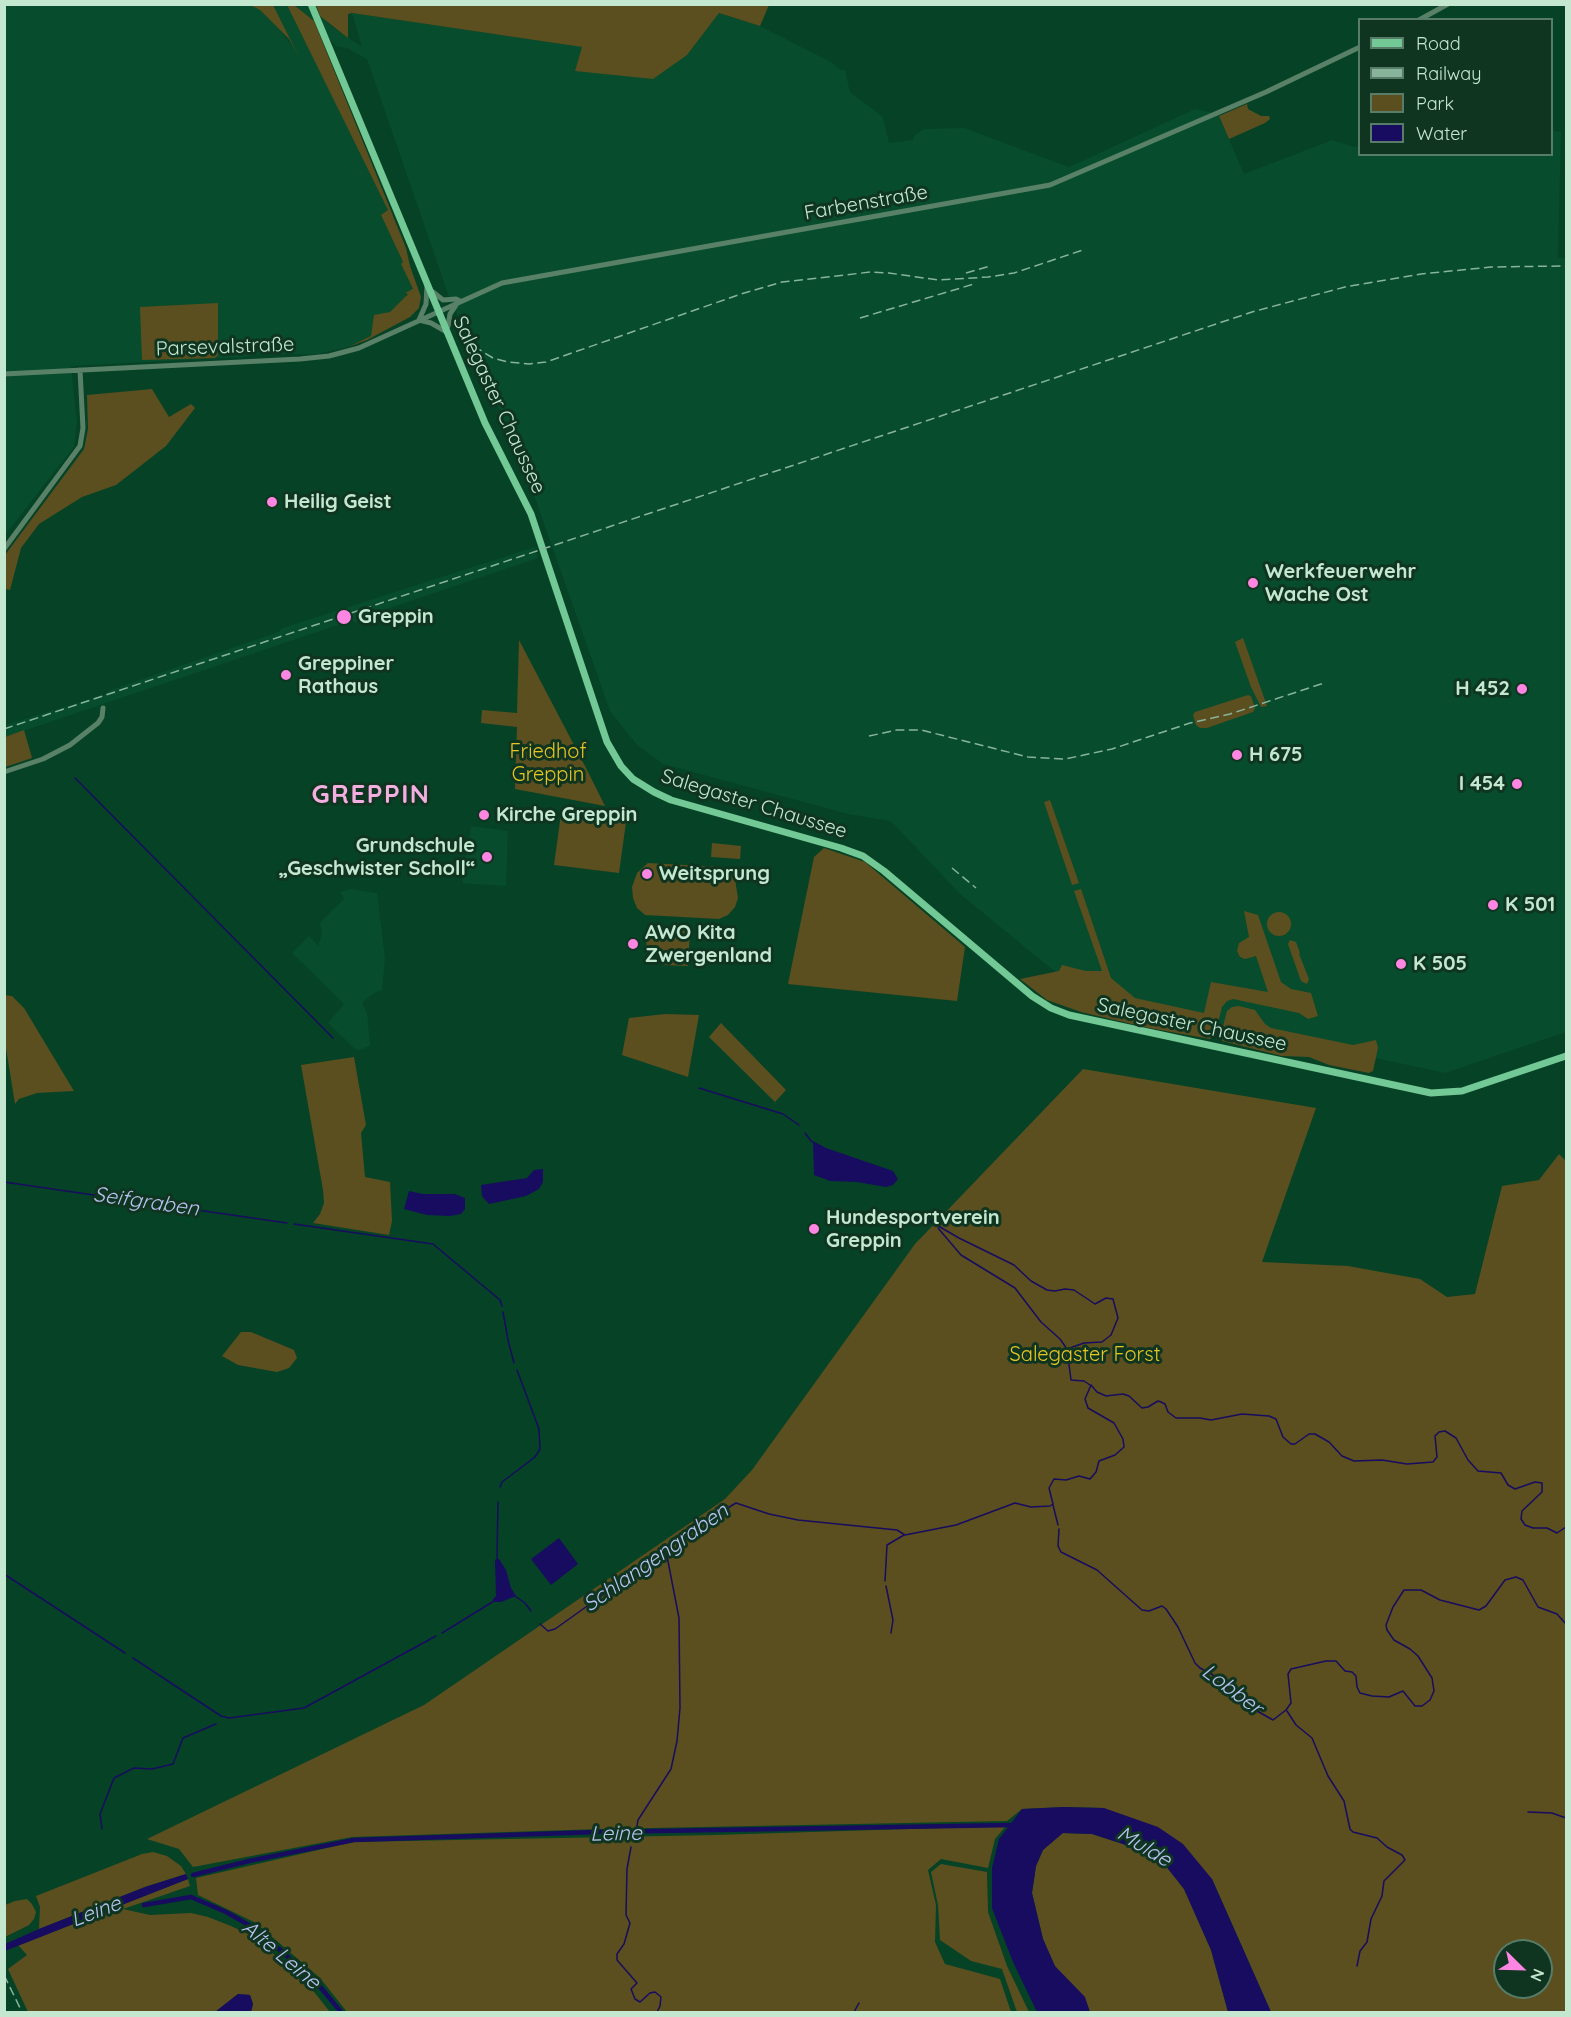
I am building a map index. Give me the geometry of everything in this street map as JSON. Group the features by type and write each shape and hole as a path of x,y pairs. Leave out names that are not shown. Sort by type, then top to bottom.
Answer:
{"main road":[{"name":"Salegaster Chaussee","path":"312,4 445,331 488,430 531,514 601,729 621,766 639,783 665,798 858,854 875,864 1037,1000 1073,1017 1425,1092 1462,1091 1566,1056"}],"street":[{"path":"1423,18 1448,4"},
{"name":"Farbenstraße","path":"437,312 502,283 1050,185 1287,82 1358,47"},
{"path":"427,286 442,300 460,301 452,311 445,331 431,323 419,320 426,304 427,286"},
{"name":"Parsevalstraße","path":"4,374 317,358 359,348 437,312"},
{"path":"4,549 80,446 83,429 80,370"},
{"path":"4,772 43,759 70,746 101,720 103,708"}],"shaded area":[{"path":"5,5 250,5 260,10 293,47 273,5 287,5 389,211 381,215 413,290 405,293 406,296 371,336 348,347 318,354 262,354 71,366 77,422 74,447 5,535"},
{"path":"294,5 307,5 334,28 362,47 352,13 582,47 575,71 687,55 719,13 760,26 831,62 840,70 845,70 850,92 883,117 889,143 913,140 915,135 924,129 964,128 1069,167 1195,109 1218,114 1244,174 1332,140 1358,146 1358,156 1553,156 1553,130 1561,132 1558,258 1566,258 1566,1032 1445,1073 1132,1006 1080,992 960,894 891,821 848,814 663,764 637,745 610,711 521,458 448,294 367,59 347,48 336,46 314,21"},
{"path":"535,547 538,558 387,609 382,617 355,623 353,620 5,737 5,725 106,694 108,691 278,632 283,628"},
{"name":"Grundschule „Geschwister Scholl“","path":"471,826 508,831 506,886 462,883"},
{"path":"351,889 377,893 385,959 382,990 374,993 362,1003 367,1013 370,1046 359,1050 355,1049 328,1023 344,1004 292,953 309,936 318,946 322,933 320,923 344,899 340,892"}],"green space":[{"path":"250,5 273,5 299,57 289,39 260,10"},
{"path":"287,5 294,5 314,21 406,248 421,297 419,308 410,317 367,340 348,347 371,336 374,315 390,312 408,294 405,293 413,289 381,215 388,210"},
{"path":"316,5 769,5 760,26 719,13 687,55 653,79 575,71 582,47 352,13 348,14 348,38 320,16"},
{"path":"1247,104 1248,109 1261,116 1269,116 1270,119 1229,139 1219,116"},
{"path":"218,303 218,355 215,358 142,360 140,307"},
{"path":"152,389 169,417 191,404 195,408 166,446 116,485 82,497 39,524 21,548 10,590 5,589 5,555 84,449 88,429 87,395"},
{"path":"1243,638 1267,706 1261,707 1251,687 1235,642"},
{"name":"Friedhof Greppin","path":"519,640 605,806 515,789 517,727 481,723 482,710 517,713"},
{"path":"1251,696 1255,708 1253,712 1207,728 1200,728 1196,725 1193,715 1195,712"},
{"path":"24,730 32,758 5,767 5,737"},
{"path":"1050,800 1079,883 1072,885 1044,802"},
{"path":"561,814 626,822 619,873 554,865"},
{"path":"712,843 741,846 740,859 711,857"},
{"path":"824,848 865,862 965,947 957,1001 788,984 814,857"},
{"path":"648,863 722,867 731,872 735,879 738,898 735,907 728,915 719,919 645,915 637,908 632,887 637,873"},
{"path":"1081,889 1111,978 1135,998 1204,1013 1211,982 1268,992 1256,956 1245,959 1240,957 1237,951 1239,943 1249,937 1244,911 1258,915 1281,982 1291,989 1311,993 1318,1016 1308,1019 1299,1013 1233,999 1227,1001 1222,1007 1215,1034 1210,1039 1081,1012 1047,1000 1020,979 1059,971 1062,965 1086,971 1102,971 1074,891"},
{"path":"1279,912 1288,915 1291,924 1288,933 1279,936 1270,933 1267,924 1270,915"},
{"path":"647,928 690,929 688,966 661,965 661,954 646,953"},
{"path":"1290,940 1296,942 1309,979 1307,984 1301,981 1288,944"},
{"path":"4,995 12,996 24,1008 74,1091 37,1093 19,1099 15,1104 5,1042"},
{"path":"1239,1006 1255,1010 1265,1024 1271,1028 1353,1045 1376,1040 1378,1048 1373,1071 1369,1073 1329,1065 1309,1057 1282,1056 1222,1041 1221,1034 1227,1011"},
{"path":"665,1014 699,1015 688,1077 622,1055 629,1018"},
{"path":"721,1023 786,1090 775,1102 709,1037"},
{"path":"354,1057 366,1125 361,1133 365,1177 390,1182 392,1221 389,1235 313,1223 324,1203 301,1065"},
{"name":"Salegaster Forst","path":"1083,1069 1316,1108 1262,1262 1348,1266 1420,1279 1447,1297 1475,1294 1502,1186 1539,1180 1559,1154 1566,1161 1566,2012 1271,2012 1212,1879 1104,1808 1022,1809 1007,1821 601,1829 352,1837 193,1867 179,1849 147,1839 424,1705 725,1499 752,1470 915,1244"},
{"path":"241,1332 251,1332 294,1350 297,1358 289,1368 277,1372 238,1365 222,1356"},
{"path":"1006,1826 995,1839 988,1868 941,1859 928,1870 936,1905 935,1942 945,1964 1000,1979 1011,2012 347,2012 320,1978 256,1923 198,1895 196,1878 353,1842 715,1835"},
{"path":"1062,1833 1092,1834 1123,1844 1165,1865 1184,1889 1211,1950 1228,2012 1090,2012 1084,1997 1055,1967 1043,1939 1032,1893 1036,1866 1043,1850"},
{"path":"153,1852 167,1856 181,1866 186,1874 145,1887 39,1929 40,1907 36,1896 142,1854"},
{"path":"941,1864 987,1872 988,1912 1007,1966 1029,2012 1017,2012 1002,1969 971,1961 940,1940 938,1905 931,1872"},
{"path":"188,1879 190,1886 123,1909 150,1915 191,1913 208,1917 248,1934 311,1988 330,2012 251,2012 253,2004 250,1995 238,1994 215,2012 28,2012 8,1969 27,1955 18,1945"},
{"path":"27,1899 36,1912 34,1919 29,1925 5,1937 5,1905"}],"water":[{"path":"813,1141 826,1148 893,1171 898,1179 893,1185 886,1187 857,1182 830,1181 814,1175"},
{"path":"543,1169 543,1182 539,1189 526,1196 489,1204 482,1196 481,1185 527,1178 534,1170"},
{"path":"409,1191 423,1194 455,1194 465,1198 465,1209 461,1214 450,1216 427,1215 404,1209"},
{"path":"559,1538 578,1564 551,1585 531,1559"},
{"path":"497,1558 506,1570 516,1596 501,1602 494,1602 493,1599 496,1596 495,1560"},
{"name":"Mulde","path":"1104,1808 1158,1827 1183,1844 1212,1879 1271,2012 1228,2012 1211,1950 1184,1889 1165,1865 1123,1844 1092,1834 1063,1833 1043,1850 1036,1866 1032,1893 1043,1939 1055,1966 1085,1997 1090,2012 1037,2012 1013,1962 992,1908 992,1868 999,1839 1022,1809"},
{"path":"186,1874 188,1879 5,1951 5,1944 39,1929 145,1887"},
{"path":"238,1994 250,1995 253,2004 251,2012 215,2012"}],"waterway":[{"path":"75,778 333,1038"},
{"path":"699,1088 783,1114 799,1125"},
{"path":"805,1133 812,1142"},
{"name":"Seifgraben","path":"4,1182 287,1223"},
{"path":"928,1220 1014,1265 1031,1281 1047,1290 1074,1290 1095,1304 1106,1298 1113,1299 1118,1318 1111,1335 1102,1342 1084,1343 1067,1349 1071,1380 1084,1381 1090,1385"},
{"name":"Seifgraben","path":"294,1224 433,1244 500,1300 502,1306"},
{"path":"938,1228 961,1255 1015,1288 1041,1322 1060,1339 1067,1349"},
{"name":"Seifgraben","path":"503,1312 514,1363"},
{"name":"Seifgraben","path":"500,1487 502,1482 535,1457 540,1449 539,1429 517,1370"},
{"name":"Schlangengraben","path":"540,1624 548,1631 555,1629 711,1518 736,1503 769,1514 798,1520 897,1530 905,1535 956,1525 1015,1503 1031,1507 1050,1506 1053,1504 1049,1488 1054,1479 1066,1480 1079,1476 1090,1479 1096,1472 1099,1461 1115,1455 1124,1447 1123,1439 1114,1423 1088,1408 1085,1399 1091,1385 1097,1392 1106,1396 1123,1394 1129,1396 1142,1408 1158,1401 1161,1402 1176,1418 1211,1420 1242,1414 1269,1416 1276,1419 1283,1437 1291,1444 1295,1444 1309,1434 1315,1434 1329,1442 1342,1456 1354,1461 1382,1460 1407,1464 1433,1462 1437,1457 1435,1436 1445,1431 1456,1438 1468,1460 1478,1471 1501,1473 1508,1485 1515,1489 1535,1482 1542,1483 1542,1492 1522,1511 1521,1519 1525,1525 1533,1528 1547,1528 1557,1533 1566,1527"},
{"name":"Seifgraben","path":"497,1558 498,1502"},
{"name":"Lobber","path":"1053,1505 1058,1525"},
{"name":"Lobber","path":"1059,1529 1058,1546 1061,1552 1097,1570 1142,1610 1149,1611 1162,1606 1166,1609 1178,1627 1195,1663 1213,1675 1250,1707 1273,1720 1291,1703 1288,1674 1291,1669 1326,1661 1336,1661 1345,1671 1352,1672 1356,1676 1360,1693 1389,1697 1403,1691 1415,1706 1422,1706 1430,1700 1434,1691 1432,1678 1418,1656 1394,1640 1387,1630 1386,1625 1393,1607 1404,1590 1421,1590 1440,1600 1479,1610 1486,1606 1505,1580 1516,1577 1523,1580 1538,1607 1557,1614 1566,1624"},
{"path":"885,1581 887,1545 904,1535"},
{"path":"636,1832 638,1820 671,1769 677,1741 680,1708 679,1618 666,1551"},
{"name":"Schlangengraben","path":"4,1574 125,1653"},
{"path":"886,1586 893,1620 891,1633"},
{"name":"Schlangengraben","path":"515,1596 531,1611"},
{"name":"Schlangengraben","path":"442,1633 494,1601"},
{"name":"Schlangengraben","path":"133,1658 221,1716 229,1718 304,1708 436,1636"},
{"path":"1287,1711 1296,1725 1312,1738 1328,1776 1344,1801 1350,1829 1353,1832 1377,1838 1387,1847 1402,1855 1405,1860 1384,1881 1382,1896 1371,1919 1367,1942 1360,1951 1357,1966"},
{"path":"102,1829 100,1814 114,1778 134,1768 152,1769 173,1764 183,1738 216,1724"},
{"path":"1528,1812 1552,1813 1566,1818"},
{"name":"Leine","path":"193,1875 354,1840 599,1832 1014,1825"},
{"path":"631,1847 627,1869 626,1915 630,1923 624,1944 617,1954 617,1960 637,1983 631,1989 635,1999 640,2002 650,1993 655,1992 661,1997 657,2012"},
{"name":"Alte Leine","path":"144,1905 191,1897 226,1912 254,1928 279,1949 317,1983 341,2012"},
{"path":"854,2012 859,2003"}],"railway":[{"path":"457,325 475,347 493,358 529,364 546,362 782,282 871,272 938,280 988,277 1014,273 1083,250"},
{"path":"966,273 990,266"},
{"path":"4,729 1252,312 1345,287 1421,274 1491,267 1566,266"},
{"path":"860,318 974,284"},
{"path":"869,736 897,730 921,730 1028,757 1065,759 1112,749 1324,683"},
{"path":"952,868 976,888"},
{"path":"4,1975 22,2012"}],"place":[{"name":"Heilig Geist","path":"272,502"},
{"name":"Werkfeuerwehr Wache Ost","path":"1253,583"},
{"name":"Greppin","path":"344,617"},
{"name":"Greppiner Rathaus","path":"286,675"},
{"name":"H 452","path":"1522,689"},
{"name":"H 675","path":"1237,755"},
{"name":"I 454","path":"1517,784"},
{"name":"Kirche Greppin","path":"484,815"},
{"name":"Grundschule „Geschwister Scholl“","path":"487,857"},
{"name":"Weitsprung","path":"647,874"},
{"name":"K 501","path":"1493,905"},
{"name":"AWO Kita Zwergenland","path":"633,944"},
{"name":"K 505","path":"1401,964"},
{"name":"Hundesportverein Greppin","path":"814,1229"}],"district":[{"name":"GREPPIN","path":"371,795"}]}
